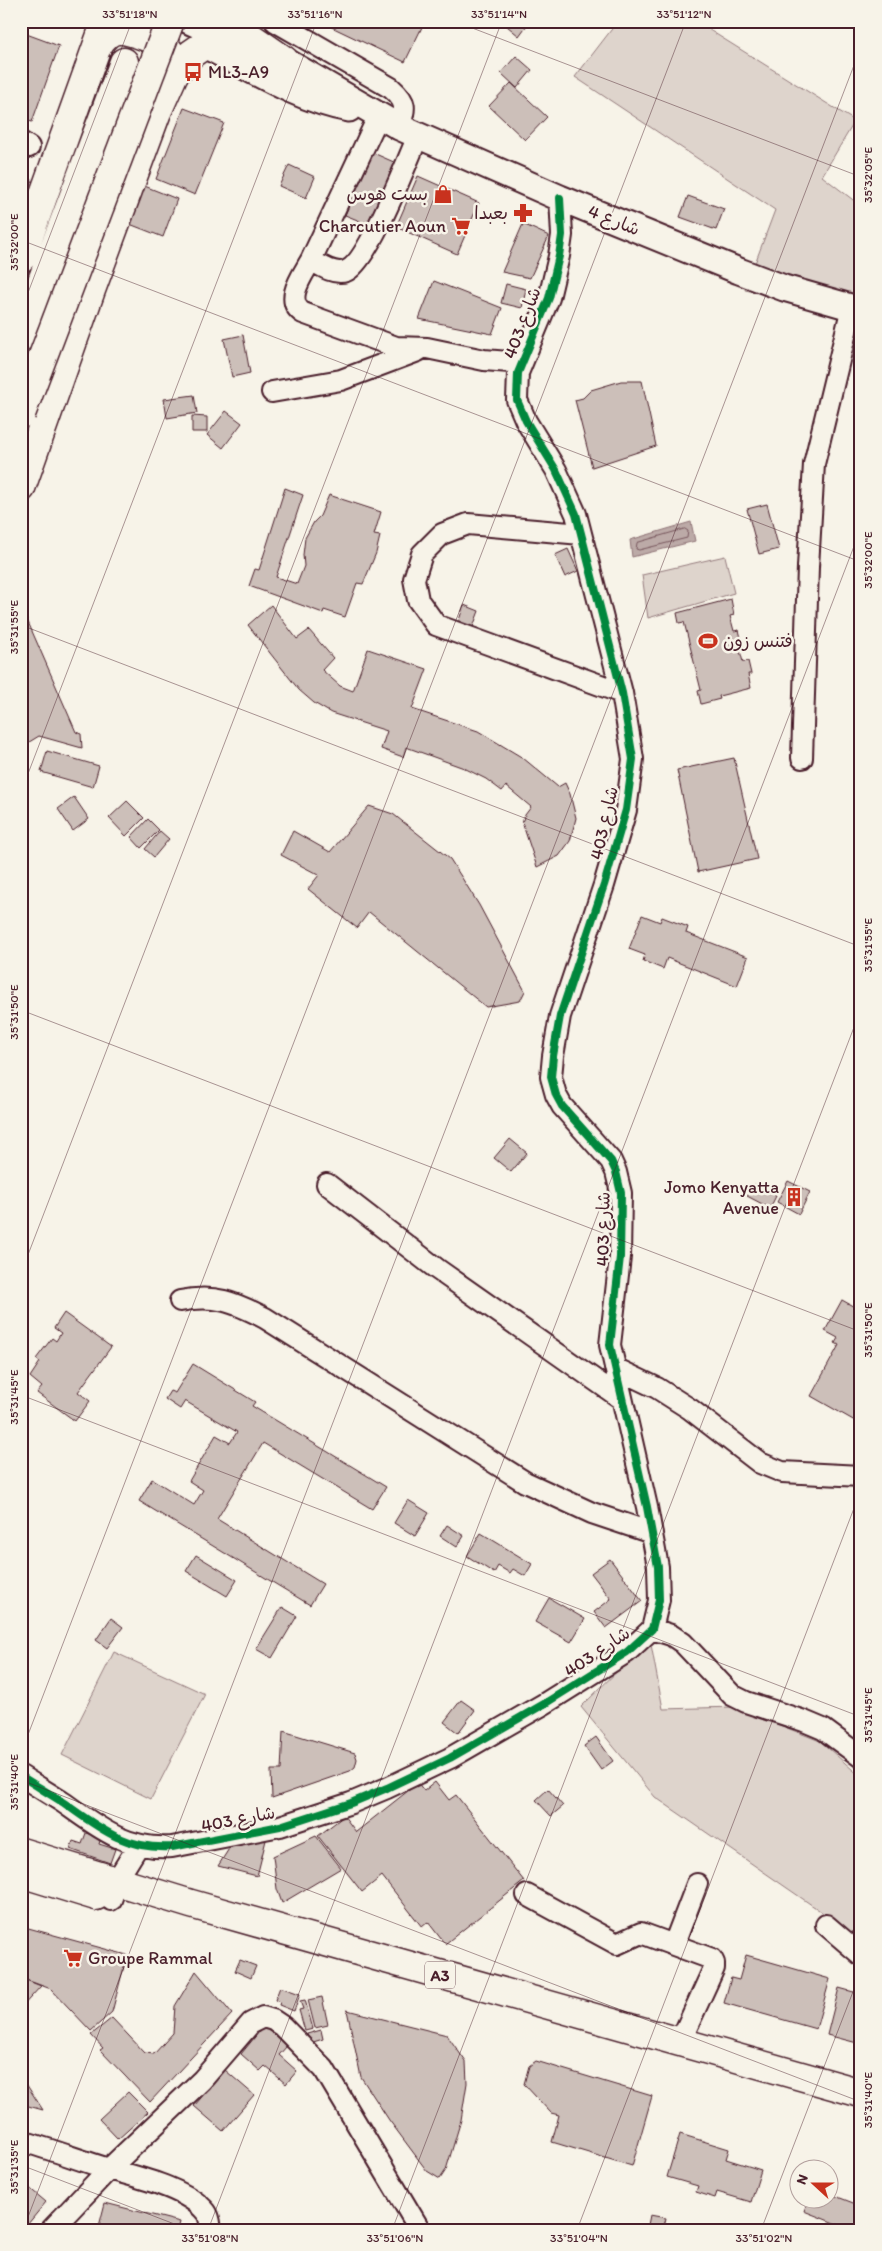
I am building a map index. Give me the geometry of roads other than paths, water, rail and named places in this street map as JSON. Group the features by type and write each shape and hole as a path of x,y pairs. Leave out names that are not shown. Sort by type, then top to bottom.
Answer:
{"highway":[{"path":"21,414 170,21"},
{"path":"227,21 284,60"},
{"path":"102,30 104,36 114,31 122,30 138,34 160,44 168,50 174,74"},
{"path":"21,258 102,30"},
{"path":"21,488 94,281 157,112 174,74 191,54 204,45"},
{"path":"21,337 124,62"},
{"name":"A3","path":"21,1852 114,1891 861,2110"},
{"name":"A3","path":"21,1873 114,1891 680,2042 861,2093"}],"main road":[{"path":"156,21 278,83 313,98 392,123"},
{"path":"188,21 248,48 284,60 392,123"},
{"name":"شارع 4","path":"392,123 560,198 748,274 784,288 856,309"}],"street":[{"path":"275,21 391,88 402,97 404,102 404,111 392,123 311,260 295,291 294,301 299,310 396,347 427,348 484,360 522,363"},
{"path":"311,260 334,272 349,270 357,264 376,231 392,123"},
{"name":"شارع 403","path":"138,1846 172,1847 261,1831 352,1803 450,1758 520,1718 627,1652 652,1629 658,1611 660,1587 652,1533 610,1345 620,1257 621,1193 611,1161 562,1106 556,1094 552,1077 553,1056 560,1016 604,884 626,810 633,759 622,694 576,514 564,485 520,410 517,385 522,363 549,298 555,278 562,235 560,198"},
{"path":"802,758 808,567 814,464 856,309"},
{"path":"272,392 341,380 427,348"},
{"path":"581,534 468,524 442,534 422,554 414,579 418,600 436,625 622,694"},
{"path":"327,1184 437,1269 622,1399"},
{"path":"180,1301 211,1298 245,1308 265,1318 525,1482 592,1513 652,1533"},
{"path":"615,1368 657,1388 690,1409 760,1463 782,1472 861,1476"},
{"path":"652,1629 671,1635 683,1643 732,1695 746,1702 823,1729 861,1757"},
{"path":"21,1776 104,1830 138,1846 114,1891"},
{"path":"674,1944 697,1884"},
{"path":"527,1895 617,1944 641,1933 712,1960 714,1963 680,2042"},
{"path":"826,1925 861,1955"},
{"path":"51,2230 109,2169 202,2080 252,2023 258,2018 267,2017 282,2026 324,2069 420,2230"},
{"path":"21,2141 150,2182 195,2202 206,2212 210,2220 211,2230"}],"water":[{"path":"691,522 695,541 632,557 630,540"}],"place":[{"name":"ML3-A9","path":"193,72"},
{"name":"بست هوس","path":"443,194"},
{"name":"بعبدا","path":"523,213"},
{"name":"Charcutier Aoun","path":"461,226"},
{"name":"فتنس زون","path":"708,641"},
{"name":"Jomo Kenyatta Avenue","path":"794,1197"},
{"name":"Groupe Rammal","path":"73,1958"}]}
